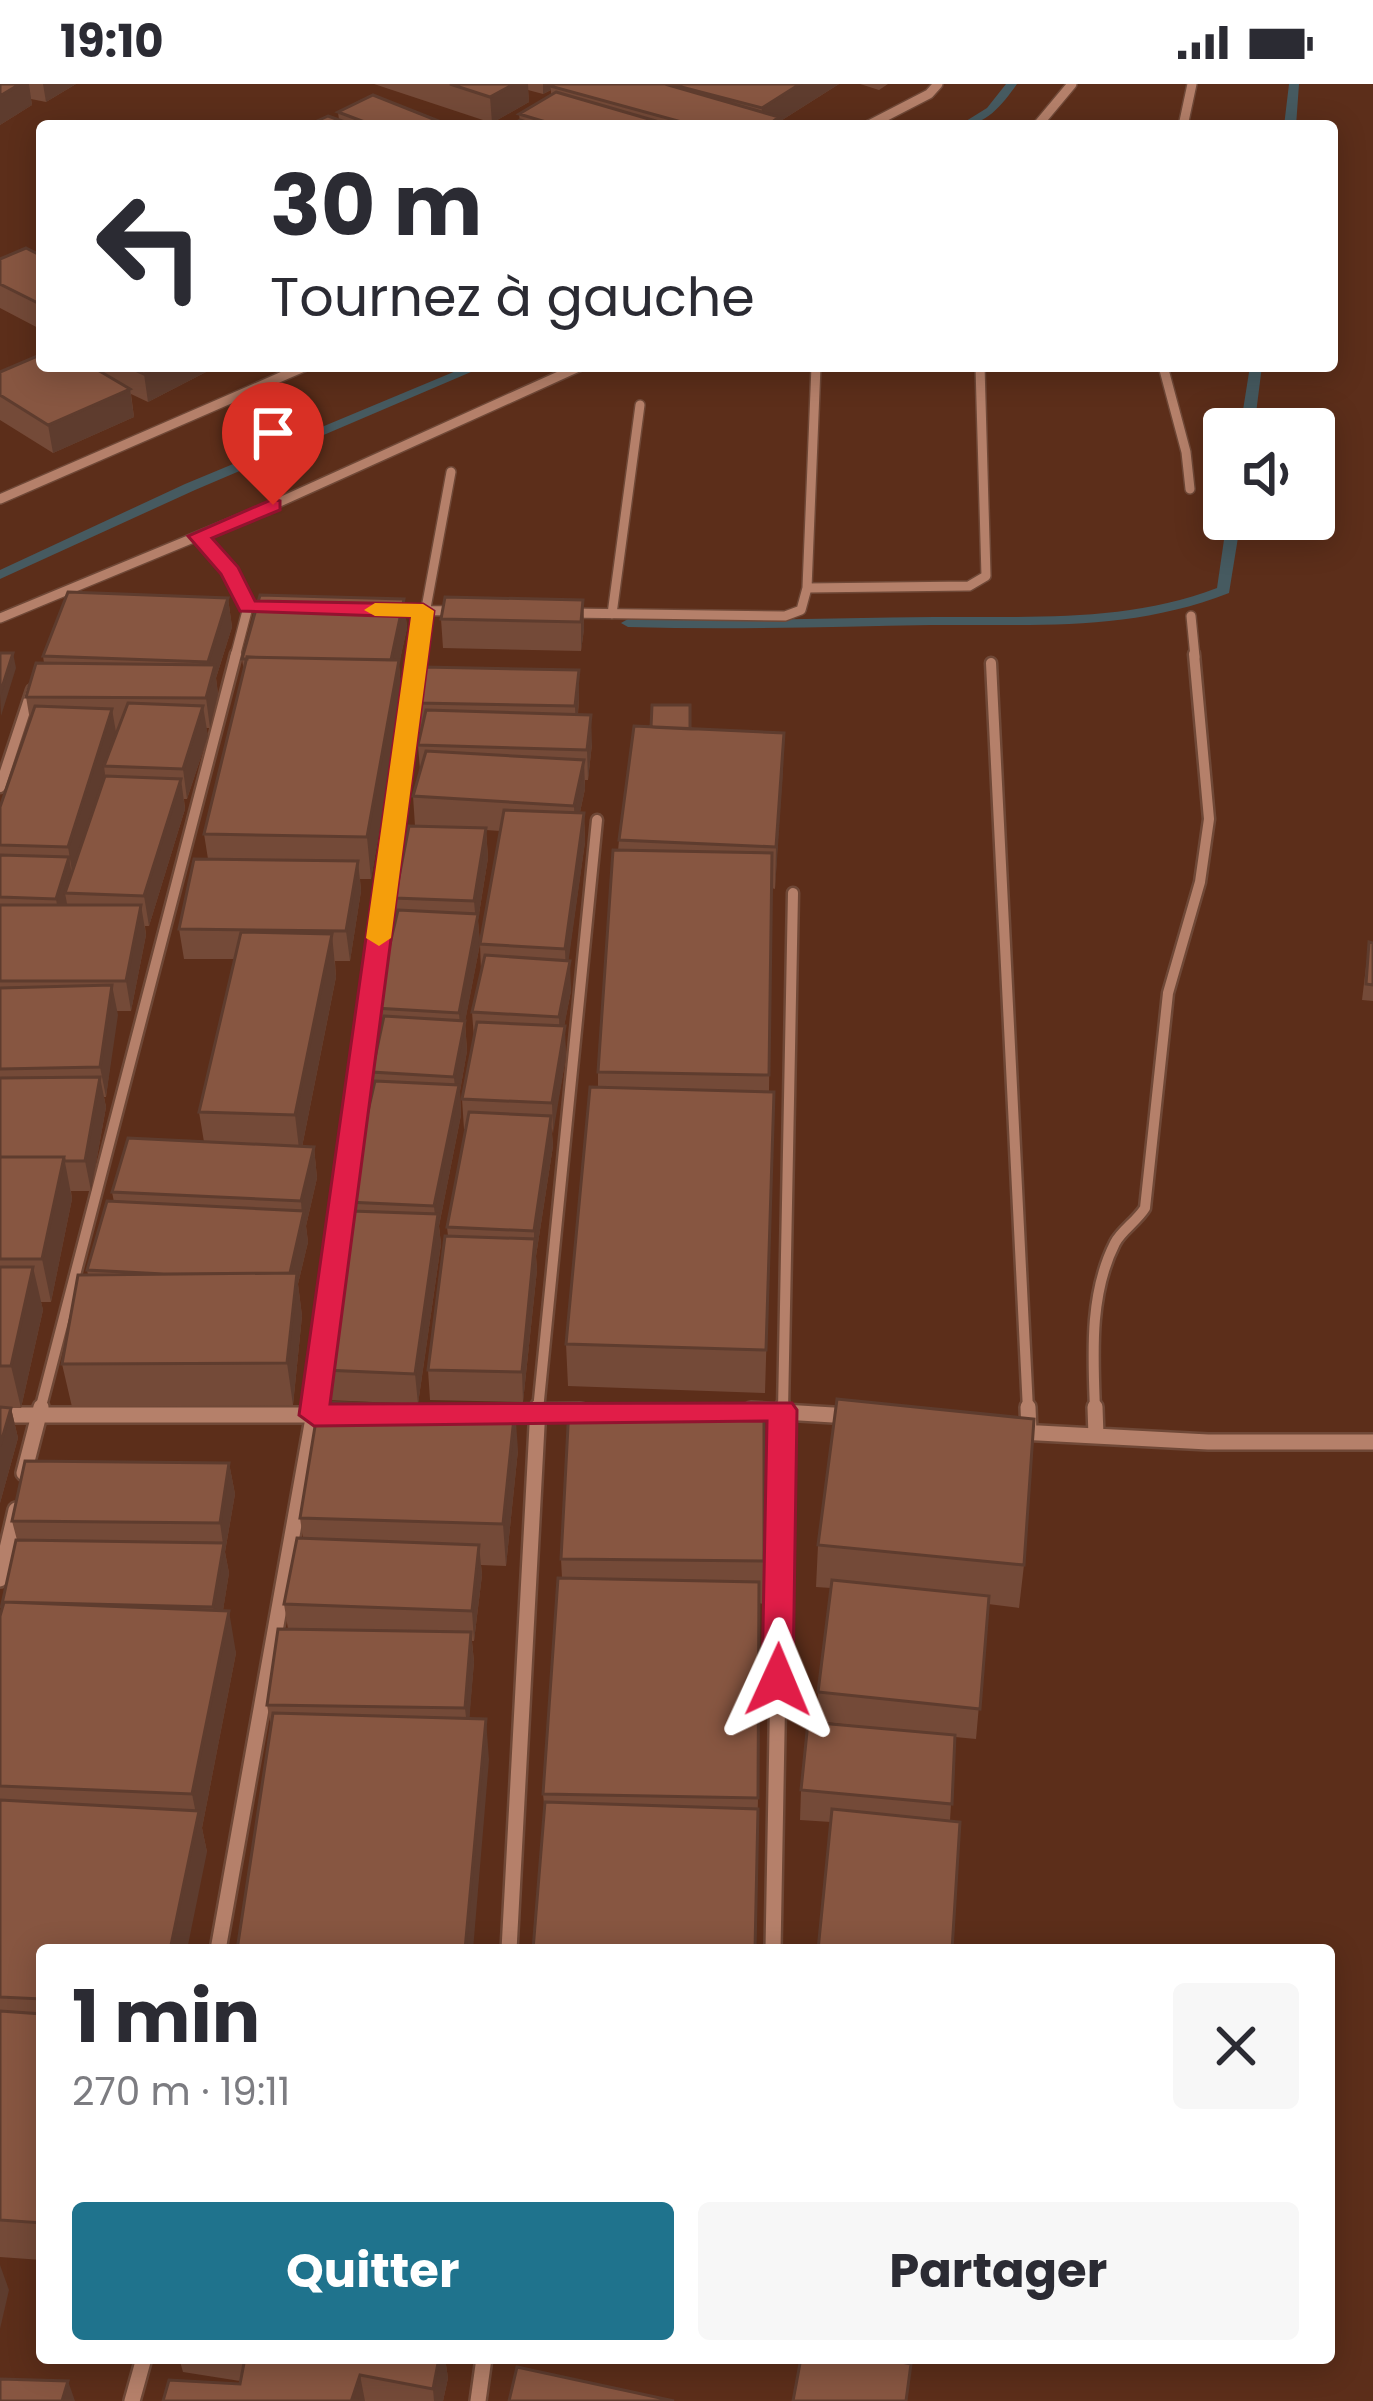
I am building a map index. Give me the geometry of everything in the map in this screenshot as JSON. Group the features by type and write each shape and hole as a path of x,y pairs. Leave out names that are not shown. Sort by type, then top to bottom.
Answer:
{"street":[{"path":"879,120 929,94 938,84"},
{"path":"1042,120 1072,84"},
{"path":"1184,120 1192,84"},
{"path":"0,499 292,372"},
{"path":"0,618 199,536 567,372"},
{"path":"565,613 785,616 801,610 807,588 816,372"},
{"path":"807,588 969,586 986,576 980,372"},
{"path":"1165,372 1186,452 1190,489"},
{"path":"612,614 640,405"},
{"path":"219,1944 314,1415 423,611 451,472"},
{"path":"0,1579 38,1414 248,607 230,572 199,536"},
{"path":"248,607 269,608"},
{"path":"379,610 470,612"},
{"path":"1096,1436 1092,1325 1115,1240 1132,1228 1145,1208 1168,993 1201,882 1209,819 1191,616"},
{"path":"991,663 1029,1432"},
{"path":"0,787 33,688"},
{"path":"509,1944 538,1411 597,820"},
{"path":"773,1944 794,893"},
{"path":"471,1412 605,1411"},
{"path":"738,1411 872,1418"},
{"path":"0,1414 336,1415"},
{"path":"1006,1430 1373,1442"},
{"path":"132,2401 141,2364"},
{"path":"478,2401 483,2364"}],"building":[{"path":"0,84 20,84 0,96"},
{"path":"450,84 514,84 490,97"},
{"path":"665,84 779,117 674,120 550,86"},
{"path":"670,84 800,84 762,108"},
{"path":"556,92 652,120 539,120 519,114"},
{"path":"373,95 436,120 359,120 338,112"},
{"path":"26,248 36,253 36,302 0,284 0,259"},
{"path":"36,357 36,372 101,372 130,389 48,425 0,395 0,372"},
{"path":"68,592 228,598 208,662 43,656"},
{"path":"260,595 404,599 391,660 242,659"},
{"path":"445,597 583,600 581,622 441,619"},
{"path":"0,653 13,653 0,694"},
{"path":"247,657 399,660 367,837 204,834"},
{"path":"36,663 215,665 206,698 26,697"},
{"path":"423,667 579,670 575,706 417,703"},
{"path":"128,703 203,706 183,769 104,766"},
{"path":"652,705 690,705 690,729 651,727"},
{"path":"35,706 112,709 68,847 0,845 0,807"},
{"path":"426,710 591,715 587,750 418,745"},
{"path":"634,726 784,733 776,847 619,840"},
{"path":"426,751 584,760 574,806 413,796"},
{"path":"105,776 181,779 144,896 65,893"},
{"path":"504,810 584,813 565,949 480,944"},
{"path":"409,826 486,828 474,901 395,898"},
{"path":"613,850 772,853 769,1075 598,1072"},
{"path":"0,855 69,857 56,899 0,897"},
{"path":"194,859 358,861 346,931 179,929"},
{"path":"0,905 141,905 126,981 0,981"},
{"path":"398,910 478,914 459,1013 375,1008"},
{"path":"241,932 332,934 295,1115 199,1112"},
{"path":"1369,942 1373,943 1373,985 1366,984"},
{"path":"485,955 570,961 559,1017 472,1012"},
{"path":"112,985 100,1067 0,1069 0,988"},
{"path":"384,1016 465,1021 454,1077 372,1072"},
{"path":"477,1022 565,1026 552,1103 462,1099"},
{"path":"100,1077 85,1161 0,1157 0,1078"},
{"path":"375,1081 459,1085 434,1206 347,1202"},
{"path":"590,1087 774,1092 766,1350 566,1344"},
{"path":"469,1112 551,1116 534,1231 447,1227"},
{"path":"128,1138 314,1147 301,1201 112,1192"},
{"path":"0,1157 64,1157 42,1259 0,1259"},
{"path":"107,1201 304,1211 290,1273 87,1270"},
{"path":"351,1211 438,1214 415,1374 324,1370"},
{"path":"445,1236 535,1239 522,1372 428,1370"},
{"path":"0,1267 33,1267 11,1366 0,1366"},
{"path":"297,1273 287,1363 62,1364 78,1275"},
{"path":"837,1399 1034,1419 1024,1565 818,1545"},
{"path":"319,1402 515,1408 503,1524 300,1518"},
{"path":"0,1407 11,1408 0,1446"},
{"path":"569,1407 764,1409 764,1561 561,1559"},
{"path":"25,1461 229,1463 220,1523 12,1521"},
{"path":"297,1538 479,1545 472,1611 284,1604"},
{"path":"16,1540 224,1543 213,1607 2,1604"},
{"path":"558,1578 759,1582 758,1798 543,1794"},
{"path":"832,1580 989,1596 980,1709 818,1692"},
{"path":"4,1602 229,1611 192,1794 0,1786 0,1616"},
{"path":"278,1629 471,1632 465,1708 267,1705"},
{"path":"273,1713 486,1719 466,1944 238,1944"},
{"path":"808,1722 955,1735 952,1804 801,1790"},
{"path":"0,1800 199,1811 171,1944 36,1944 36,1999 0,1997"},
{"path":"545,1802 758,1809 755,1944 533,1944"},
{"path":"832,1809 960,1822 952,1944 819,1944"},
{"path":"0,2011 36,2014 36,2223 0,2220"},
{"path":"244,2364 438,2364 433,2389 360,2375 352,2399 360,2401 163,2401 169,2380 240,2384"},
{"path":"800,2364 911,2364 906,2401 793,2401"},
{"path":"517,2367 674,2401 509,2401"},
{"path":"0,2379 68,2381 62,2401 0,2401"}],"waterway":[{"path":"974,120 991,110 1012,84"},
{"path":"1291,120 1294,84"},
{"path":"0,575 190,487 465,372"},
{"path":"1250,408 1255,372"},
{"path":"628,623 1118,618 1190,603 1224,590 1231,540"}],"slow traffic":[{"path":"375,610 423,611 379,938"}],"route":[{"path":"273,505 199,536 230,572 248,607 423,611 314,1415 782,1410 778,1680"}]}
